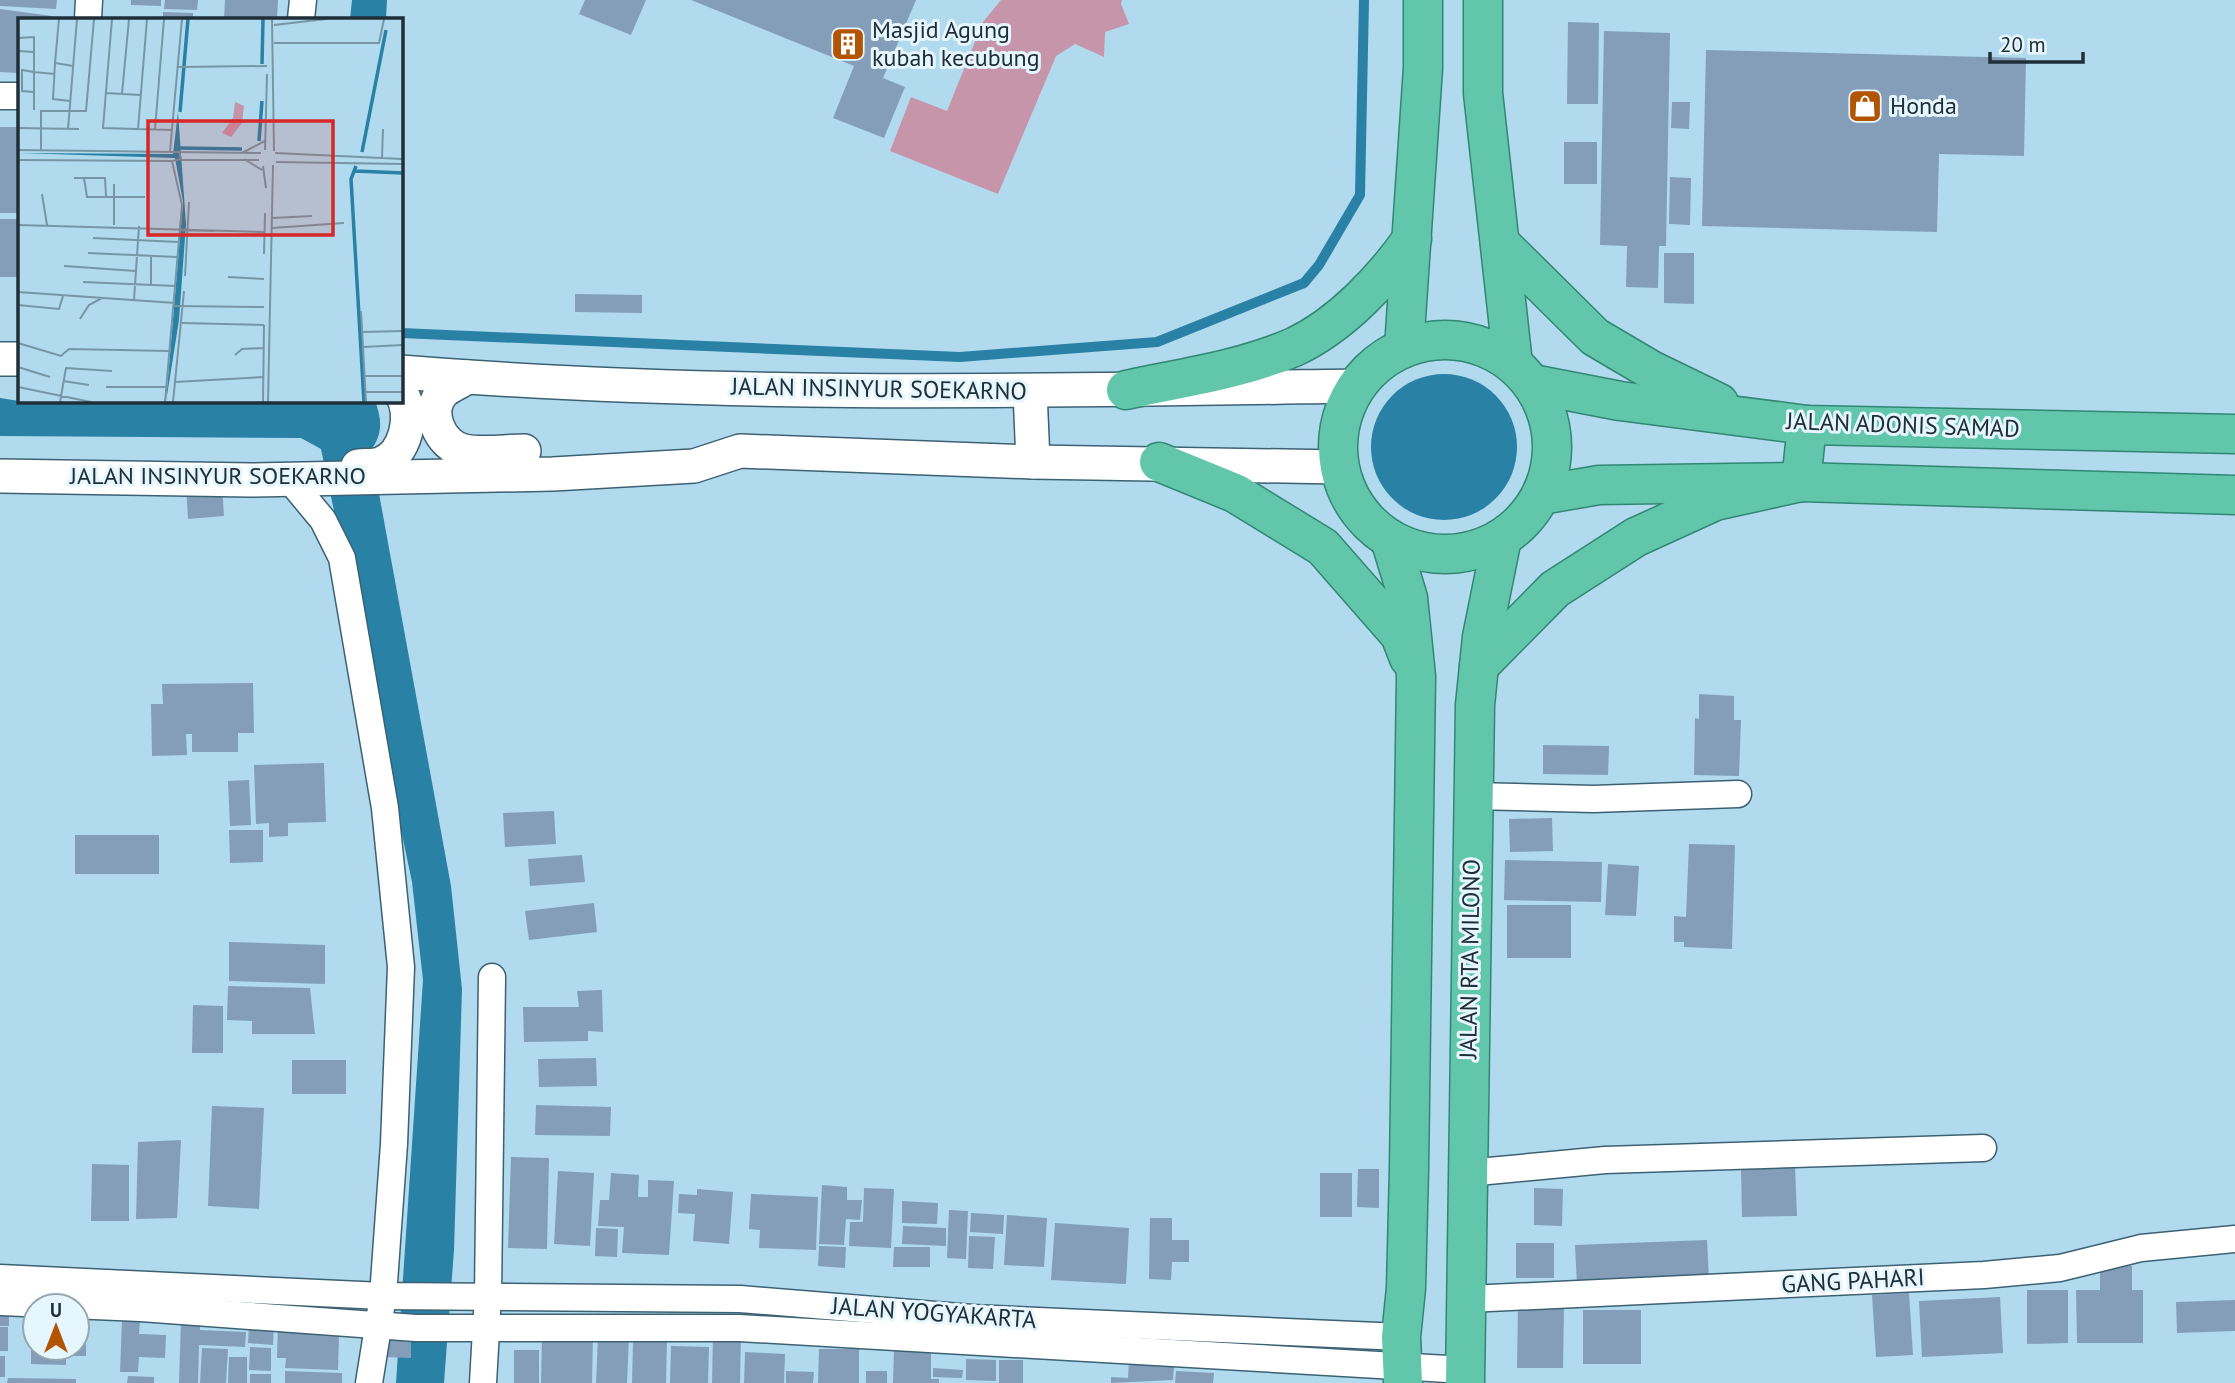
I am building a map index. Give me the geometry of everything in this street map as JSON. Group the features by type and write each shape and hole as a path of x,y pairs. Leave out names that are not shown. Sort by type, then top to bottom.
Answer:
{"highway":[{"path":"1404,348 1423,0"},
{"path":"1483,0 1483,93 1500,243 1522,374"},
{"path":"1126,390 1236,367 1295,346 1344,313 1390,270 1412,239"},
{"path":"1500,243 1595,337 1651,370 1747,416"},
{"path":"1390,539 1427,552 1446,554 1485,546 1518,526 1541,495 1550,467 1552,438 1542,400 1522,374 1497,353 1461,341 1442,340 1404,348 1370,370 1357,386 1340,425 1340,467 1358,508 1390,539 1400,562 1408,598 1416,677 1409,1169 1403,1362"},
{"name":"JALAN ADONIS SAMAD","path":"1522,374 1620,401 1807,425 2235,434"},
{"path":"1801,482 1807,425"},
{"path":"1158,463 1235,493 1323,547 1400,635 1416,677"},
{"path":"1541,495 1598,485 1801,482 2235,495"},
{"path":"1479,666 1555,589 1636,537 1716,501 1801,482"},
{"name":"JALAN RTA MILONO","path":"1465,1376 1473,796 1482,637 1502,538"}],"street":[{"path":"88,18 89,0"},
{"path":"301,18 303,0"},
{"path":"0,96 18,96"},
{"path":"0,359 18,359"},
{"name":"JALAN INSINYUR SOEKARNO","path":"402,372 604,386 1030,391 1357,386"},
{"path":"467,377 443,392 436,404 439,434 451,446 465,451 740,451 1033,462 1340,467"},
{"path":"1030,391 1033,462"},
{"path":"387,470 401,443 409,412 402,395"},
{"name":"JALAN INSINYUR SOEKARNO","path":"0,476 289,480 326,472 387,470 436,475 636,471 694,466 740,451"},
{"path":"289,480 323,520 342,558 385,808 401,967 383,1296 376,1324 369,1383"},
{"path":"1473,796 1593,799 1738,794"},
{"path":"483,1383 476,1329 492,977"},
{"path":"1466,1173 1605,1160 1983,1148"},
{"name":"GANG PAHARI","path":"1468,1298 1984,1275 2060,1268 2141,1248 2235,1239"},
{"name":"JALAN YOGYAKARTA","path":"0,1278 415,1297 740,1298 972,1318 1403,1362"},
{"path":"0,1302 416,1328 739,1328 1208,1357 1403,1362 1465,1376"}],"shaded area":[{"path":"1001,0 1122,0 1129,24 1105,32 1104,57 1075,44 1056,56 998,194 890,151 911,97 947,111 983,22"}],"water":[{"path":"352,0 387,0 386,18 350,18"},
{"path":"1444,374 1472,380 1496,395 1511,419 1517,447 1511,475 1496,499 1472,514 1444,520 1416,514 1392,499 1377,475 1371,447 1377,419 1392,395 1416,380"},
{"path":"0,398 18,402 375,402 380,426 378,438 371,450 451,886 462,989 454,1250 444,1383 396,1383 423,980 412,882 321,449 301,438 0,436"}],"building":[{"path":"0,0 57,0 56,9 0,6"},
{"path":"131,0 161,0 161,6 131,5"},
{"path":"165,0 198,0 197,10 164,9"},
{"path":"225,0 278,0 277,18 224,18"},
{"path":"585,0 646,0 631,35 579,14"},
{"name":"Masjid Agung kubah kecubung","path":"691,0 916,0 883,78 905,87 884,138 833,118 854,66"},
{"path":"0,9 52,16 18,18 18,73 0,72"},
{"path":"163,12 193,13 193,18 163,18"},
{"path":"1568,22 1599,23 1598,104 1567,104"},
{"path":"1604,31 1670,33 1666,246 1659,246 1658,288 1626,287 1627,246 1600,245"},
{"name":"Honda","path":"1706,50 2026,58 2024,156 1939,154 1937,232 1702,226"},
{"path":"1672,102 1690,102 1689,129 1671,128"},
{"path":"0,127 18,127 18,213 0,213"},
{"path":"1564,142 1597,142 1597,184 1564,184"},
{"path":"1670,177 1691,178 1690,225 1669,224"},
{"path":"0,219 18,219 18,277 0,277"},
{"path":"1664,253 1694,253 1694,304 1664,303"},
{"path":"575,294 642,295 642,313 575,312"},
{"path":"222,483 224,516 188,519 186,485"},
{"path":"253,683 254,733 238,733 238,752 192,752 192,734 186,734 187,755 152,756 151,704 163,704 162,684"},
{"path":"1699,694 1734,696 1734,720 1741,720 1739,776 1694,775 1695,718 1699,719"},
{"path":"1543,745 1609,746 1608,775 1543,774"},
{"path":"324,763 326,822 288,823 288,836 269,837 269,823 256,824 254,765"},
{"path":"249,780 251,825 230,826 228,781"},
{"path":"554,811 556,844 505,847 503,813"},
{"path":"1552,818 1553,851 1510,852 1509,819"},
{"path":"229,830 263,830 263,862 230,863"},
{"path":"75,835 159,835 159,874 75,874"},
{"path":"1689,844 1735,845 1732,949 1684,947 1684,942 1674,942 1674,916 1686,917"},
{"path":"582,855 585,882 530,886 528,859"},
{"path":"1505,860 1602,862 1601,902 1504,900"},
{"path":"1608,864 1639,866 1636,916 1605,915"},
{"path":"594,903 597,932 529,940 525,911"},
{"path":"1507,905 1571,905 1571,958 1507,958"},
{"path":"229,942 325,945 325,984 229,981"},
{"path":"228,986 310,988 315,1034 252,1034 252,1021 227,1020"},
{"path":"602,990 603,1032 588,1031 588,1041 524,1042 523,1007 579,1007 577,991"},
{"path":"193,1005 223,1006 223,1053 192,1053"},
{"path":"596,1058 597,1086 539,1087 538,1059"},
{"path":"292,1060 346,1060 346,1094 292,1094"},
{"path":"536,1105 611,1107 610,1136 535,1135"},
{"path":"212,1106 264,1108 259,1209 208,1206"},
{"path":"181,1140 177,1218 136,1219 138,1142"},
{"path":"511,1157 549,1158 547,1249 508,1248"},
{"path":"92,1164 129,1165 129,1221 91,1221"},
{"path":"1795,1166 1797,1216 1742,1217 1741,1168"},
{"path":"1358,1169 1379,1169 1379,1208 1357,1207"},
{"path":"558,1171 594,1173 590,1246 554,1244"},
{"path":"611,1173 639,1175 638,1197 648,1197 648,1180 674,1181 669,1255 622,1253 624,1227 598,1226 600,1200 609,1200"},
{"path":"1320,1173 1352,1173 1352,1217 1320,1217"},
{"path":"822,1185 847,1187 847,1200 862,1200 860,1220 846,1219 844,1245 819,1244"},
{"path":"864,1188 894,1189 891,1248 849,1246 850,1222 863,1222"},
{"path":"1534,1188 1563,1189 1562,1226 1534,1225"},
{"path":"697,1189 733,1192 729,1244 693,1241 695,1214 678,1213 679,1194 697,1195"},
{"path":"751,1194 818,1197 816,1250 759,1248 760,1230 749,1229"},
{"path":"902,1201 938,1203 937,1224 902,1223"},
{"path":"949,1210 968,1211 966,1259 947,1258"},
{"path":"971,1213 1004,1215 1003,1234 970,1232"},
{"path":"1007,1215 1047,1218 1044,1267 1004,1265"},
{"path":"1150,1218 1172,1218 1172,1240 1189,1240 1189,1262 1172,1262 1171,1280 1149,1279"},
{"path":"1055,1223 1129,1228 1126,1284 1051,1280"},
{"path":"903,1226 946,1228 946,1246 902,1244"},
{"path":"596,1228 618,1229 617,1257 595,1256"},
{"path":"969,1236 995,1237 993,1269 968,1268"},
{"path":"1707,1240 1709,1280 1577,1286 1575,1245"},
{"path":"1516,1243 1554,1243 1554,1278 1516,1278"},
{"path":"819,1246 846,1247 845,1268 818,1266"},
{"path":"894,1247 930,1247 930,1267 893,1267"},
{"path":"2100,1266 2132,1266 2132,1290 2143,1290 2143,1343 2077,1343 2076,1290 2100,1290"},
{"path":"2027,1290 2068,1290 2068,1343 2027,1344"},
{"path":"1909,1293 1913,1355 1876,1357 1872,1295"},
{"path":"2000,1297 2003,1353 1922,1357 1919,1301"},
{"path":"2235,1300 2235,1331 2177,1333 2176,1302"},
{"path":"0,1306 9,1306 9,1326 0,1326"},
{"path":"250,1306 275,1307 273,1345 248,1343"},
{"path":"1518,1306 1564,1307 1563,1368 1517,1368"},
{"path":"1583,1310 1641,1310 1641,1364 1583,1364"},
{"path":"200,1319 200,1330 246,1332 245,1347 199,1345 198,1383 179,1383 181,1320"},
{"path":"122,1320 140,1320 139,1334 166,1335 165,1358 139,1357 138,1372 120,1372"},
{"path":"278,1323 313,1324 313,1335 339,1335 338,1370 285,1368 286,1358 277,1358"},
{"path":"0,1327 8,1327 8,1351 0,1351"},
{"path":"713,1333 741,1333 740,1383 712,1383"},
{"path":"385,1334 411,1335 411,1358 385,1357"},
{"path":"542,1334 593,1335 592,1383 541,1383"},
{"path":"598,1336 629,1337 627,1383 596,1383"},
{"path":"633,1340 667,1341 666,1383 632,1383"},
{"path":"671,1346 709,1347 708,1383 670,1383"},
{"path":"250,1347 271,1348 271,1371 249,1370"},
{"path":"202,1348 228,1349 226,1383 200,1383"},
{"path":"819,1349 859,1349 859,1383 818,1383"},
{"path":"514,1350 539,1350 539,1383 514,1383"},
{"path":"894,1350 931,1351 931,1379 939,1379 939,1383 893,1383"},
{"path":"745,1352 785,1354 784,1383 744,1383"},
{"path":"0,1356 5,1356 5,1377 0,1377"},
{"path":"229,1357 247,1357 247,1383 228,1383"},
{"path":"966,1359 996,1360 996,1381 966,1380"},
{"path":"999,1360 1023,1360 1023,1383 999,1383"},
{"path":"1129,1360 1155,1361 1155,1366 1174,1367 1173,1380 1111,1383 1111,1377 1128,1378"},
{"path":"31,1362 66,1362 66,1365"},
{"path":"933,1368 963,1370 962,1378 933,1377"},
{"path":"285,1371 342,1373 342,1383 285,1383"},
{"path":"786,1371 814,1372 813,1383 786,1383"},
{"path":"866,1371 887,1371 887,1383 866,1383"},
{"path":"1176,1371 1214,1373 1213,1383 1175,1383"},
{"path":"250,1374 271,1374 271,1383 250,1383"},
{"path":"128,1376 154,1377 154,1383 127,1383"},
{"path":"8,1378 76,1379 76,1383 7,1383"}],"waterway":[{"path":"402,333 960,357 1157,342 1304,283 1319,265 1360,195 1364,0"}],"place":[{"name":"Masjid Agung kubah kecubung","path":"848,44"},
{"name":"Honda","path":"1865,106"}]}
